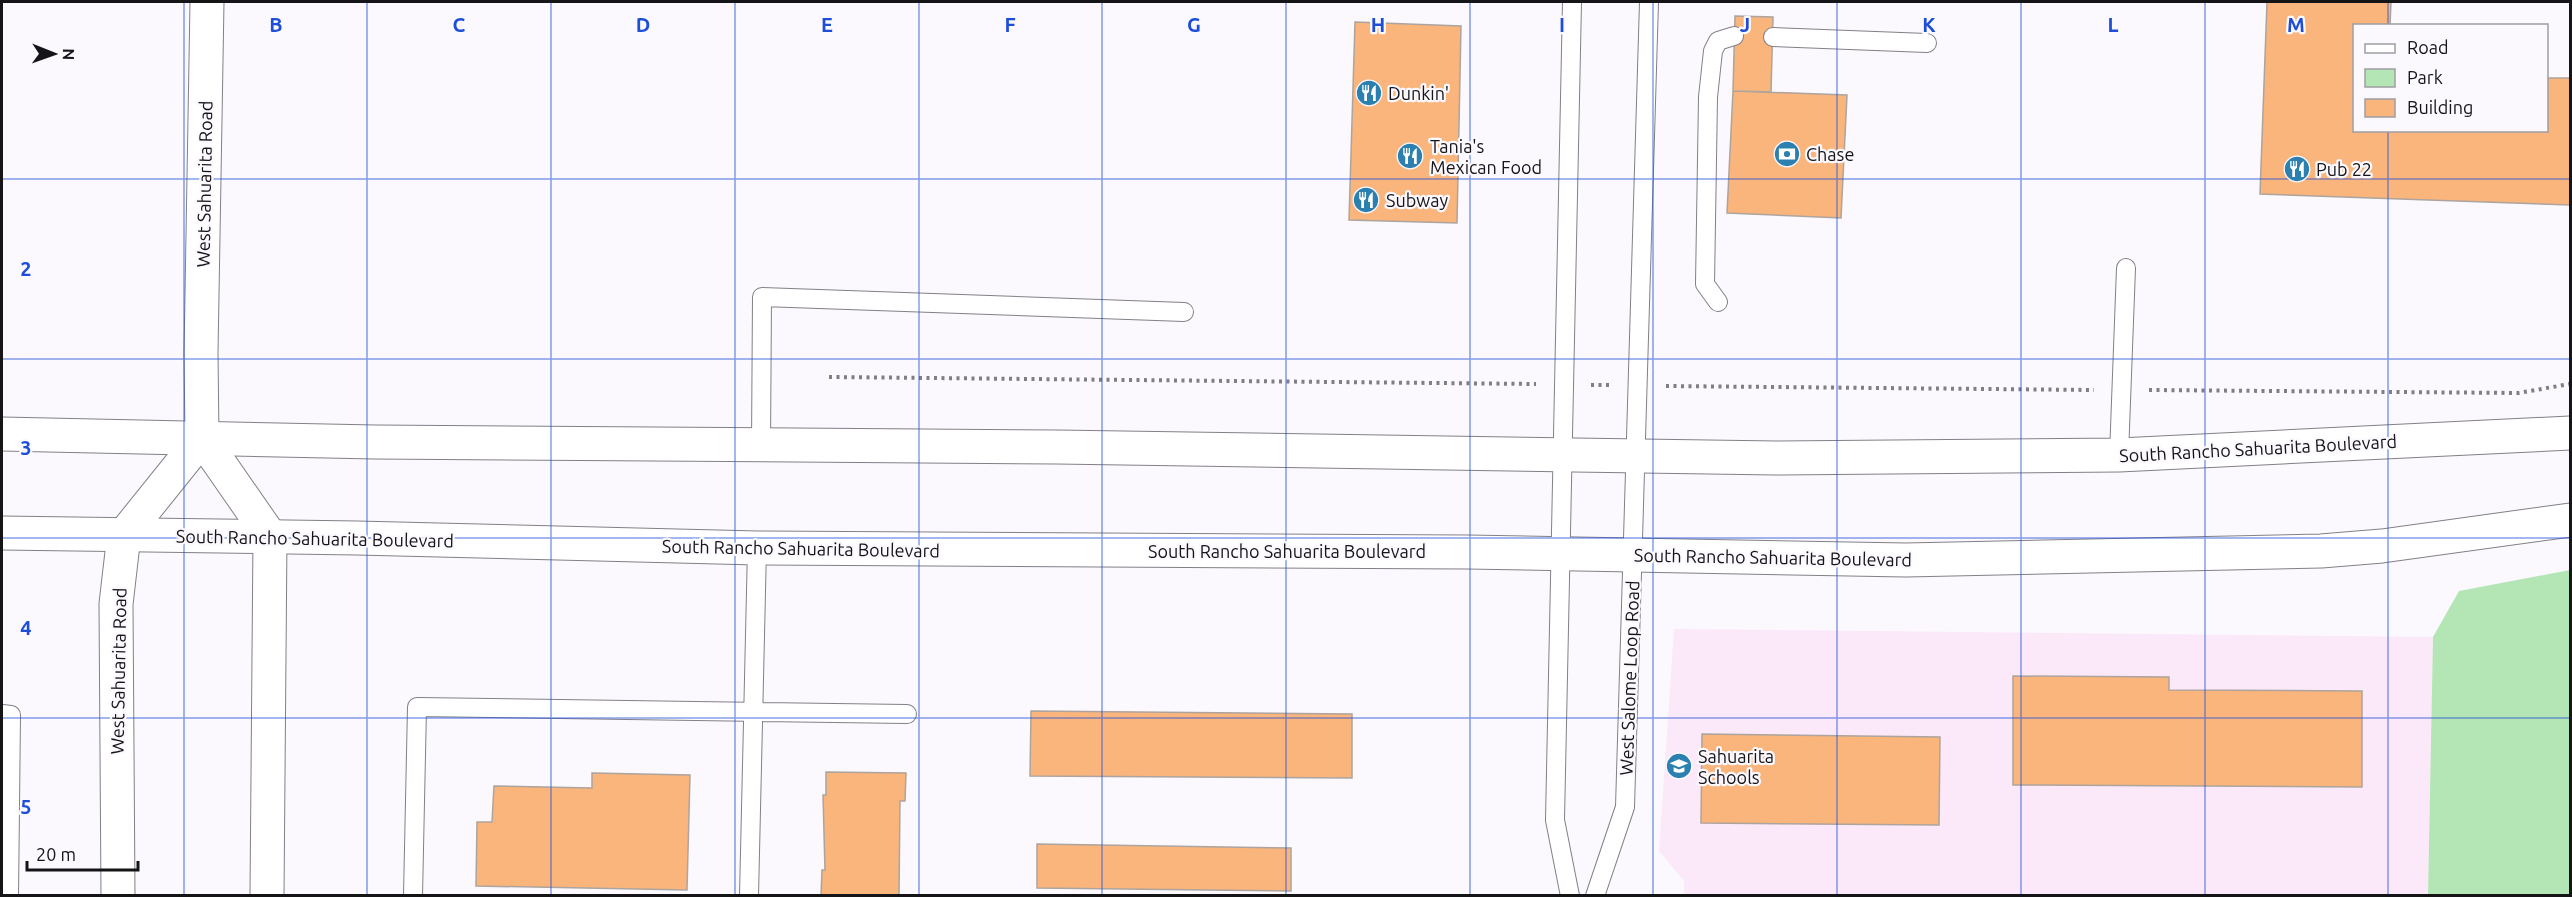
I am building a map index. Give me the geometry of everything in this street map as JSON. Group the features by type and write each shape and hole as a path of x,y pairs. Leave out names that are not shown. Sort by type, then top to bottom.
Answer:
{"street":[{"name":"West Sahuarita Road","path":"202,438 201,352 207,2"},
{"name":"South Rancho Sahuarita Boulevard","path":"2,434 1636,456 2119,455 2571,433"},
{"path":"124,535 202,438 270,536 267,896"},
{"name":"South Rancho Sahuarita Boulevard","path":"2,533 270,536 757,548 1559,553 1906,561 2321,551 2382,546 2571,520"},
{"name":"West Sahuarita Road","path":"118,896 116,604 124,535"}],"lane":[{"path":"1570,896 1555,820 1572,2"},
{"name":"West Salome Loop Road","path":"1595,896 1625,807 1649,2"},
{"path":"1718,302 1704,284 1708,97 1713,51 1718,41 1734,36"},
{"path":"1773,37 1927,43"},
{"path":"2119,455 2127,268"},
{"path":"761,445 762,297 1184,312"},
{"path":"749,896 757,548"},
{"path":"413,896 417,707 907,714"},
{"path":"2,714 11,715 9,896"}],"path":[{"path":"829,377 2518,393 2571,384"}],"shaded area":[{"path":"1674,629 2433,637 2428,895 1684,895 1684,881 1659,851"}],"green space":[{"path":"2570,570 2570,895 2428,895 2433,637 2459,591"}],"building":[{"path":"2267,2 2391,2 2390,24 2353,24 2353,132 2548,132 2548,78 2570,78 2570,205 2260,194"},
{"path":"1735,16 1773,17 1771,92 1733,91"},
{"path":"1355,22 1461,26 1457,223 1349,220"},
{"name":"Chase","path":"1733,91 1847,95 1841,218 1727,213"},
{"path":"2013,676 2169,677 2169,690 2362,691 2362,787 2013,785"},
{"path":"1031,711 1352,714 1352,778 1030,776"},
{"path":"1702,734 1940,737 1939,825 1701,823"},
{"path":"826,772 906,773 905,801 900,801 899,896 821,896 822,870 825,870 823,795 826,795"},
{"path":"592,773 690,775 687,890 476,886 477,822 492,822 494,786 592,788"},
{"path":"1037,844 1291,848 1291,891 1037,888"}],"place":[{"name":"Dunkin'","path":"1369,93"},
{"name":"Chase","path":"1787,154"},
{"name":"Tania's Mexican Food","path":"1410,156"},
{"name":"Pub 22","path":"2297,169"},
{"name":"Subway","path":"1366,200"},
{"name":"Sahuarita Schools","path":"1679,766"}]}
